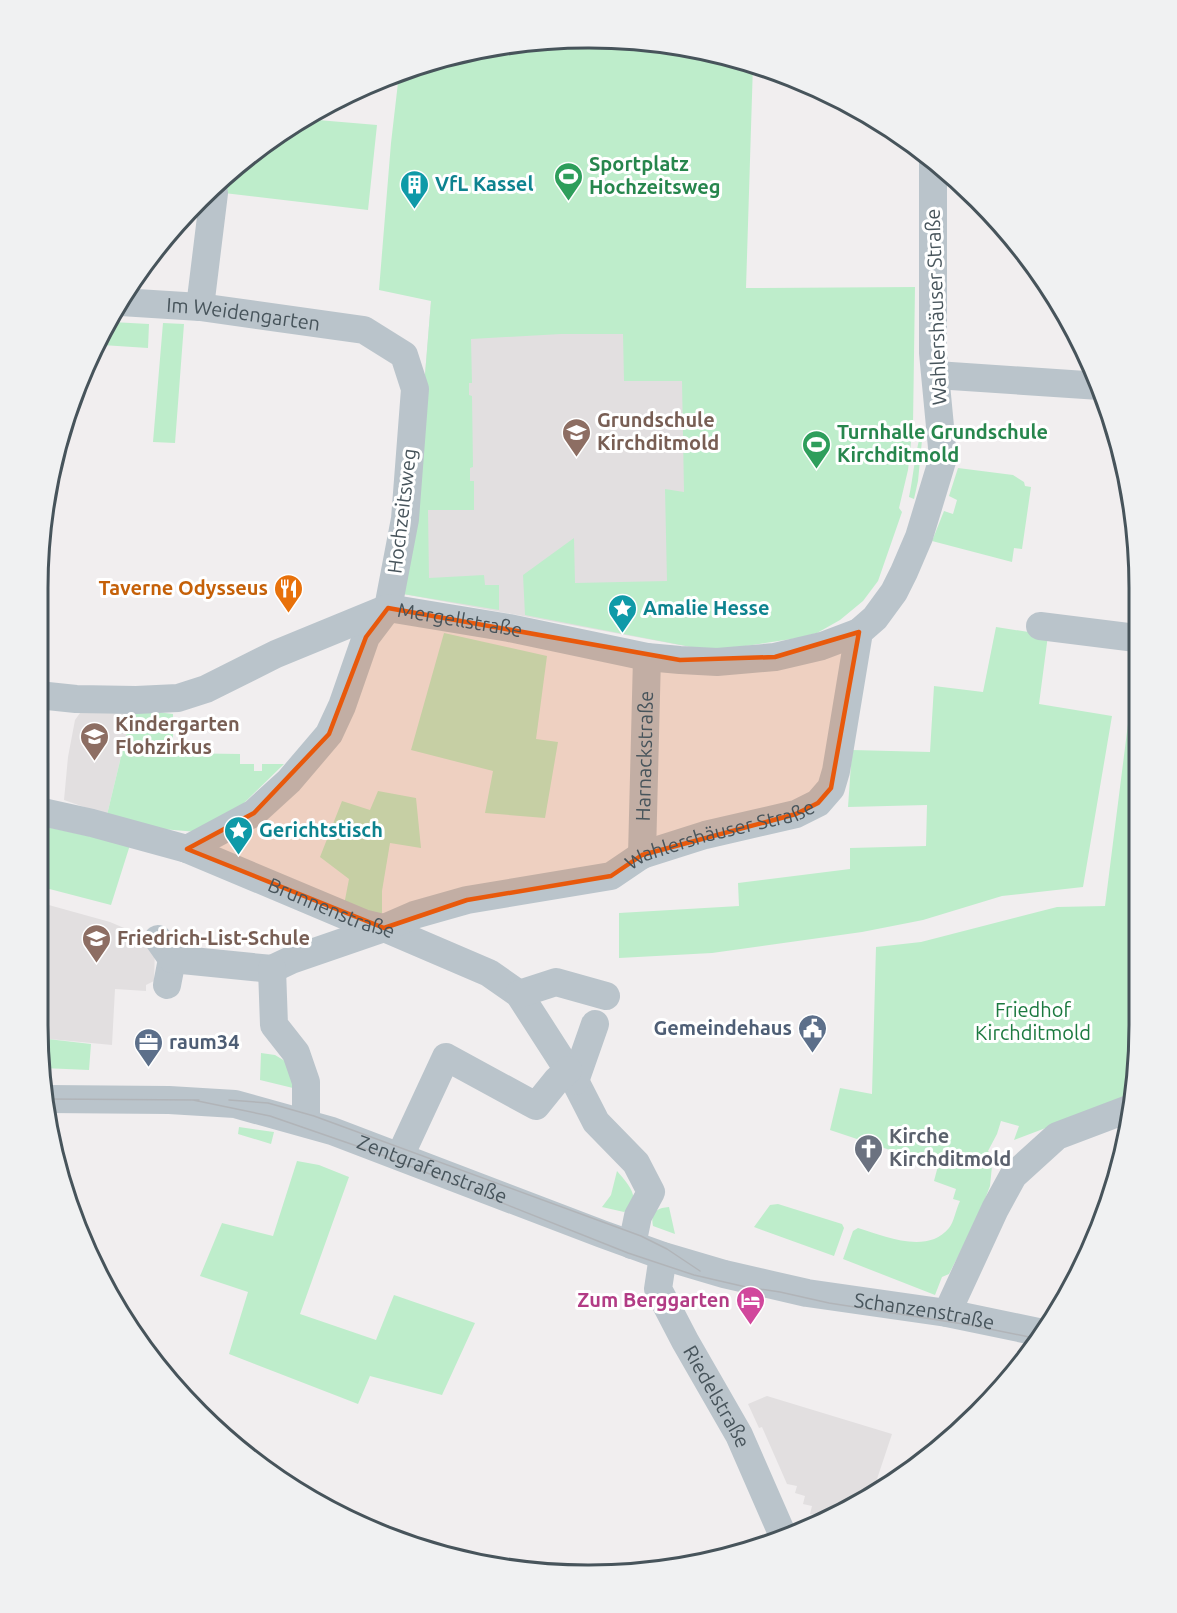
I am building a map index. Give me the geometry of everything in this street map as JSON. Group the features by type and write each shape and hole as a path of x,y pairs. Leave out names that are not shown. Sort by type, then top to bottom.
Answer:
{"street":[{"name":"Wahlershäuser Straße","path":"272,969 414,915 467,900 612,876 642,855 705,835 796,814 818,803 831,788 836,771 859,632 875,618 894,592 919,537 943,458 933,353 933,172"},
{"path":"201,307 213,199"},
{"name":"Im Weidengarten","path":"130,302 201,307 364,330 404,355 412,376"},
{"path":"936,375 1089,385"},
{"name":"Hochzeitsweg","path":"187,849 254,813 289,782 329,734 342,706 366,637 388,608 405,519 415,390 412,376"},
{"name":"Mergellstraße","path":"48,696 136,700 178,698 206,689 276,654 388,608 509,628 646,657 717,662 775,657 822,646 859,632"},
{"path":"1040,626 1129,637"},
{"name":"Harnackstraße","path":"642,855 646,657"},
{"name":"Brunnenstraße","path":"48,813 187,849 489,973 519,994 572,1075 596,1122 636,1163 651,1192 638,1216 632,1245"},
{"path":"166,961 272,969 274,1025 296,1053 306,1082 306,1123"},
{"path":"519,994 556,982 606,996"},
{"path":"400,1156 446,1057 536,1106 557,1080 572,1075 595,1024"},
{"name":"Zentgrafenstraße","path":"54,1099 169,1100 235,1104 306,1123 400,1156 663,1256 731,1276 807,1293"},
{"path":"947,1313 995,1209 1013,1176 1057,1136 1122,1112"},
{"name":"Riedelstraße","path":"663,1256 658,1289 739,1435 780,1529"},
{"name":"Schanzenstraße","path":"807,1293 947,1313 1034,1331"}],"highlighted area":[{"path":"388,608 680,660 775,657 859,632 831,788 818,803 796,814 642,855 611,876 467,900 384,928 187,849 254,813 329,734 366,637"}],"shaded area":[{"name":"Grundschule Kirchditmold","path":"431,301 744,324 712,651 403,594 414,509"},
{"name":"Kindergarten Flohzirkus","path":"132,711 107,815 64,800 68,757 75,720 80,713"},
{"name":"Friedrich-List-Schule","path":"48,905 110,922 150,939 155,948 154,981 146,985 146,991 115,989 112,1045 48,1039"},
{"path":"767,1396 892,1434 876,1482 828,1509 815,1515 810,1514 812,1506 803,1504 805,1496 795,1493 797,1486 787,1484 762,1427 759,1428 748,1404"}],"green space":[{"path":"553,49 624,49 694,58 753,74 746,288 915,287 913,424 908,470 899,508 902,512 878,581 863,601 840,620 817,633 712,651 525,615 523,575 574,538 575,583 667,581 665,489 684,492 682,381 624,381 623,334 561,334 471,339 472,383 469,383 469,395 472,396 473,467 470,468 470,481 474,481 474,510 428,510 429,578 484,575 485,585 499,585 499,610 403,594 414,509 431,301 379,290 398,83 449,66 483,58"},
{"path":"318,120 377,125 368,210 224,193 225,189 259,160"},
{"path":"118,322 149,324 148,348 106,345"},
{"path":"163,323 184,324 175,443 153,442"},
{"path":"923,430 918,481 914,499 909,497"},
{"path":"958,468 1013,475 1024,482 1025,486 1031,487 1022,549 1014,548 1012,562 932,541 944,511 953,514 957,500 949,496"},
{"path":"996,627 1048,635 1039,704 1112,716 1083,887 1002,896 923,920 862,932 712,953 619,958 619,913 739,906 738,883 850,869 850,848 926,846 927,805 848,807 852,750 930,752 934,686 983,692"},
{"path":"444,633 547,656 536,739 558,742 545,818 485,813 493,771 411,750"},
{"path":"132,711 173,714 173,753 240,754 240,764 254,764 254,771 262,771 262,764 284,764 243,804 197,832 162,829 107,815"},
{"name":"Friedhof Kirchditmold","path":"1128,724 1129,1024 1123,1099 1014,1140 1019,1126 1001,1121 988,1151 993,1156 990,1186 979,1215 949,1274 942,1277 935,1295 843,1259 853,1231 858,1228 905,1241 929,1241 940,1236 951,1225 960,1201 953,1199 956,1189 934,1181 938,1166 830,1130 840,1088 872,1094 876,947 921,942 1057,907 1105,906"},
{"path":"378,791 416,798 421,848 390,843 382,891 382,913 374,917 344,905 349,879 320,857 342,801 370,810"},
{"path":"48,827 130,845 111,905 48,889"},
{"path":"48,1039 91,1044 89,1070 50,1068"},
{"path":"261,1053 275,1055 290,1064 293,1088 260,1080"},
{"path":"239,1127 274,1132 271,1144 238,1134"},
{"path":"297,1161 319,1165 349,1177 300,1314 376,1340 394,1295 475,1323 442,1395 370,1376 358,1404 229,1354 248,1292 200,1276 222,1223 273,1236"},
{"path":"617,1171 629,1187 633,1197 630,1207 624,1212 602,1207 611,1195"},
{"path":"778,1204 842,1224 844,1228 834,1256 754,1227 770,1205"},
{"path":"669,1207 675,1234 653,1226 655,1212"}],"tram line":[{"path":"54,1099 199,1100"},
{"path":"193,1100 270,1116 377,1153 628,1253 694,1275 829,1303 970,1325 1029,1337"},
{"path":"229,1100 268,1103 314,1116 641,1236 667,1249 700,1271"}],"place":[{"name":"Sportplatz Hochzeitsweg","path":"568,202"},
{"name":"VfL Kassel","path":"414,210"},
{"name":"Grundschule Kirchditmold","path":"576,458"},
{"name":"Turnhalle Grundschule Kirchditmold","path":"816,470"},
{"name":"Taverne Odysseus","path":"289,614"},
{"name":"Amalie Hesse","path":"622,634"},
{"name":"Kindergarten Flohzirkus","path":"94,762"},
{"name":"Gerichtstisch","path":"238,856"},
{"name":"Friedrich-List-Schule","path":"96,964"},
{"name":"Gemeindehaus","path":"813,1054"},
{"name":"raum34","path":"148,1068"},
{"name":"Kirche Kirchditmold","path":"868,1174"},
{"name":"Zum Berggarten","path":"751,1326"}]}
